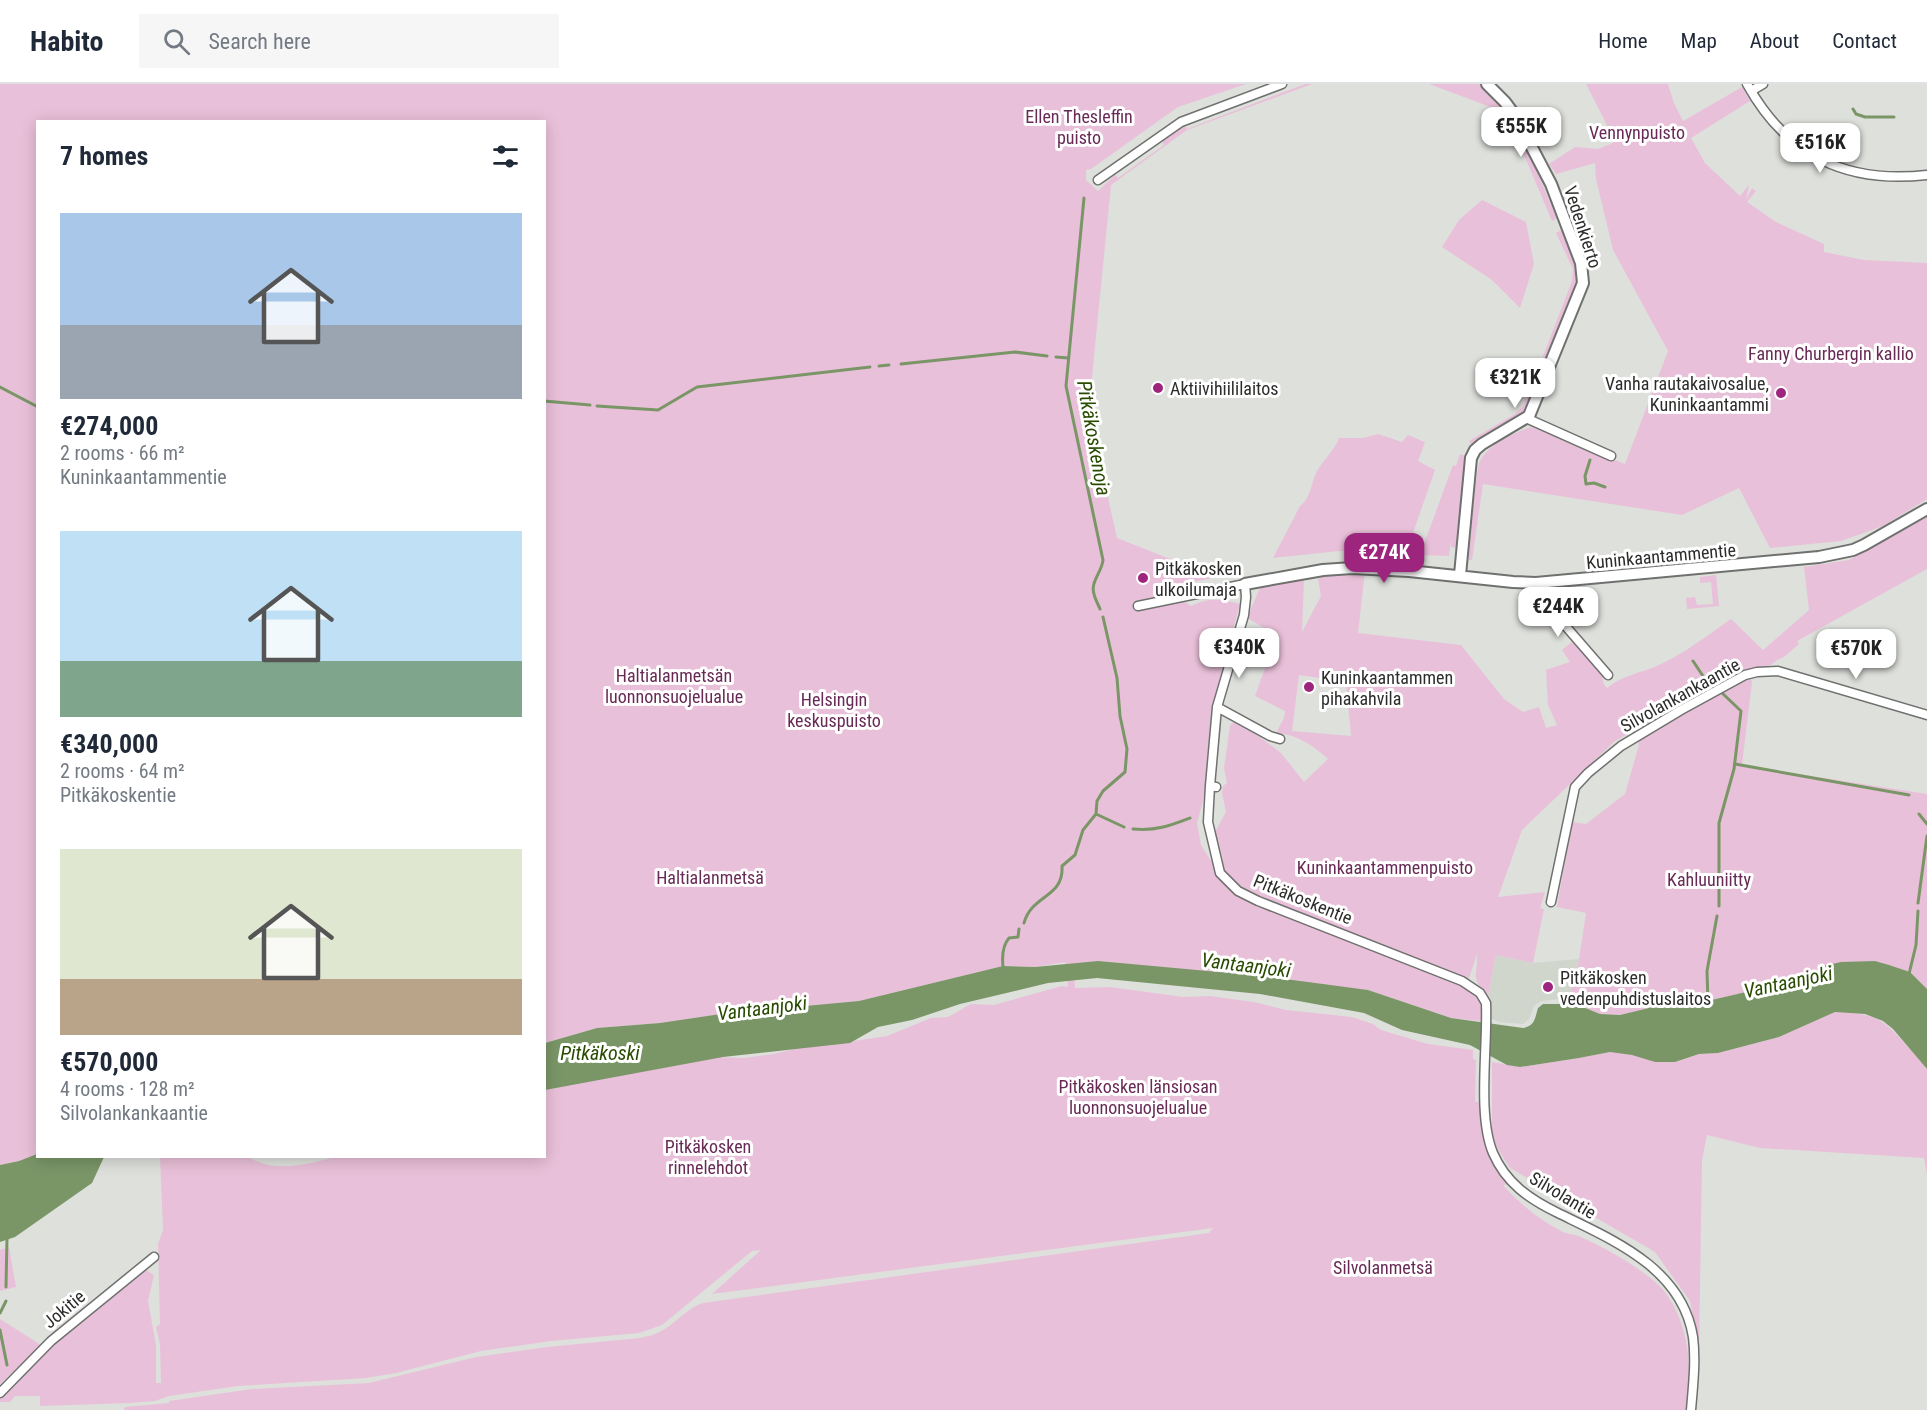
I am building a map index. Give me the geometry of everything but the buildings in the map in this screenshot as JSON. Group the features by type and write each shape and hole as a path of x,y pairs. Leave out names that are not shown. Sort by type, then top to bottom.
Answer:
{"street":[{"path":"1098,180 1181,122 1282,84"},
{"name":"Vedenkierto","path":"1487,84 1516,117 1551,184 1583,273 1581,293 1526,418"},
{"path":"1763,84 1749,88 1762,108 1787,136 1829,164 1868,176 1927,175"},
{"path":"1460,575 1471,459 1475,450 1482,444 1526,418 1611,456"},
{"name":"Kuninkaantammentie","path":"1138,606 1323,570 1352,568 1536,583 1819,558 1864,545 1927,509"},
{"path":"1536,583 1549,606 1611,675"},
{"name":"Pitkäkoskentie","path":"1245,584 1244,615 1217,707 1213,786 1207,812 1212,845 1220,873 1238,891 1258,901 1462,981"},
{"name":"Silvolankankaantie","path":"1551,902 1575,787 1588,773 1621,746 1745,675 1778,671 1927,715"},
{"path":"1217,707 1270,736 1280,739"},
{"name":"Silvolantie","path":"1462,981 1485,999 1487,1017 1484,1098 1489,1141 1498,1163 1510,1180 1528,1197 1633,1251 1667,1282 1686,1315 1693,1337 1691,1410"},
{"name":"Jokitie","path":"0,1393 51,1341 154,1257"}],"shaded area":[{"path":"1496,955 1533,963 1579,959 1569,998 1541,1001 1534,1006 1529,1019 1523,1024 1499,1022 1490,1018 1488,996"}],"green space":[{"path":"0,84 1246,84 1178,107 1091,169 1086,170 1086,180 1098,191 1115,175 1118,178 1164,145 1162,141 1185,126 1187,129 1305,84 1312,84 1187,130 1111,185 1091,387 1100,462 1117,538 1216,577 1166,588 1191,606 1204,601 1216,600 1240,604 1211,710 1204,797 1197,823 1201,845 1211,861 1223,859 1215,832 1226,812 1222,793 1223,786 1227,783 1224,768 1230,726 1234,721 1239,721 1281,753 1304,782 1328,759 1304,741 1276,733 1285,711 1255,696 1277,635 1247,618 1260,588 1304,579 1302,632 1321,596 1318,579 1332,573 1365,571 1358,633 1461,645 1504,699 1523,712 1539,707 1546,728 1557,725 1548,705 1546,670 1570,662 1562,650 1573,641 1597,666 1607,688 1626,677 1669,660 1731,619 1763,650 1809,610 1804,567 1849,560 1927,517 1927,569 1797,641 1799,644 1771,665 1747,670 1615,741 1522,830 1498,897 1545,892 1540,908 1544,909 1533,963 1496,955 1488,996 1476,980 1477,954 1466,987 1482,1001 1481,1021 1451,1018 1368,990 1098,961 1073,964 1075,988 1110,987 1183,997 1209,996 1254,1002 1286,1010 1352,1017 1373,1024 1381,1030 1428,1044 1473,1050 1473,1059 1476,1060 1475,1102 1480,1102 1483,1136 1489,1155 1509,1184 1503,1185 1537,1217 1563,1232 1578,1236 1611,1252 1647,1276 1664,1291 1677,1313 1685,1338 1689,1369 1687,1410 124,1410 125,1407 169,1403 169,1401 252,1389 369,1383 476,1357 640,1338 660,1332 692,1308 703,1303 1209,1233 1213,1228 712,1294 761,1250 752,1251 662,1325 639,1333 551,1341 481,1351 396,1373 366,1378 238,1386 169,1396 155,1401 40,1406 40,1396 15,1396 10,1402 0,1402 0,1397 50,1348 140,1272 146,1270 154,1275 148,1301 156,1345 156,1383 161,1383 160,1344 156,1327 160,1324 158,1244 163,1230 160,1158 250,1158 270,1165 293,1166 330,1158 546,1158 546,1081 715,1057 744,1058 806,1046 887,1036 931,1018 948,1017 971,1004 994,1005 1062,986 1068,987 1065,962 1035,967 1003,966 859,1001 761,1008 660,1023 597,1028 546,1043 546,120 36,120 36,1155 0,1165","holes":["1299,675 1346,682 1351,736 1292,731"]},
{"path":"1429,84 1479,84 1492,96 1505,110 1525,145 1557,218 1552,221 1511,124 1496,109"},
{"name":"Fanny Churbergin kallio","path":"1586,84 1668,84 1683,121 1742,87 1750,101 1691,138 1705,163 1740,196 1749,185 1746,200 1752,188 1756,191 1747,202 1776,222 1824,244 1824,252 1864,260 1927,263 1927,499 1883,526 1841,541 1770,548 1739,488 1682,515 1483,484 1472,560 1469,560 1476,479 1480,461 1484,455 1502,440 1531,427 1625,464 1668,351 1613,250 1596,179 1595,163 1556,174 1549,164 1575,147 1598,149 1613,143 1610,131"},
{"path":"1482,200 1526,222 1534,264 1520,308 1492,280 1442,247 1459,220"},
{"path":"1561,230 1576,263 1577,280 1530,399 1522,414 1472,446 1469,441 1515,414 1522,407 1530,390 1572,281 1573,269 1556,233"},
{"path":"1378,434 1402,442 1408,435 1425,442 1418,461 1435,470 1407,550 1339,551 1273,558 1300,506 1309,495 1317,471 1339,438 1363,438"},
{"path":"1460,454 1466,456 1458,548 1451,547 1451,540 1449,556 1420,555 1453,465 1456,466"},
{"path":"1716,575 1719,606 1687,609 1686,598 1695,597 1697,605 1713,604 1711,582 1700,583 1700,577"},
{"name":"Kahluuniitty","path":"1750,677 1752,682 1742,765 1927,794 1927,989 1910,972 1875,961 1824,966 1809,974 1772,979 1747,992 1703,1002 1653,1007 1620,1015 1600,1014 1578,1005 1566,1004 1579,959 1586,913 1557,907 1572,822 1586,824 1625,794 1639,745 1638,740"},
{"path":"1835,1012 1858,1014 1882,1022 1920,1059 1927,1069 1927,1174 1924,1158 1760,1148 1707,1135 1702,1160 1699,1349 1690,1301 1655,1252 1510,1168 1492,1140 1492,1062 1520,1067 1610,1052 1632,1054 1655,1062 1675,1062 1699,1054 1718,1053 1779,1037"},
{"path":"9,1247 16,1287 0,1291 0,1250"},
{"path":"0,1319 41,1345 0,1384"}],"water":[{"path":"1098,961 1263,976 1368,990 1451,1018 1523,1028 1532,1023 1538,1008 1543,1004 1578,1005 1600,1014 1620,1015 1653,1007 1703,1002 1746,992 1772,979 1809,974 1824,966 1841,962 1875,961 1910,972 1927,989 1927,1069 1893,1029 1883,1021 1865,1014 1835,1012 1779,1037 1718,1053 1699,1054 1675,1062 1655,1062 1632,1055 1610,1052 1520,1067 1507,1065 1470,1045 1402,1030 1364,1013 1260,994 1097,978 1048,983 960,1004 912,1020 878,1027 850,1043 723,1057 546,1090 546,1043 597,1028 660,1023 761,1008 859,1001 1003,966 1035,967"},
{"path":"36,1154 36,1158 104,1158 92,1183 15,1237 0,1242 0,1165"}],"waterway":[{"path":"1853,109 1856,114 1865,117 1894,117"},
{"name":"Pitkäkoskenoja","path":"1084,198 1066,386 1103,560 1093,590 1100,609"},
{"path":"901,364 1015,352 1047,356"},
{"path":"1056,357 1068,358"},
{"path":"879,366 889,365"},
{"path":"597,406 658,410 697,387 870,367"},
{"path":"0,387 36,406"},
{"path":"546,401 590,405"},
{"path":"1590,460 1585,476 1586,484 1594,483 1605,487"},
{"name":"Pitkäkoskenoja","path":"1024,923 1034,906 1058,884 1062,866 1075,855 1083,830 1096,814 1097,801 1103,791 1125,772 1127,749 1120,716 1117,678 1103,617"},
{"path":"1693,661 1709,685 1715,688"},
{"path":"1719,906 1719,823 1734,769 1741,711 1721,692"},
{"path":"1735,764 1909,795"},
{"path":"1096,814 1124,827"},
{"path":"1919,814 1927,824"},
{"path":"1133,829 1162,827 1190,818"},
{"path":"1918,903 1927,836"},
{"path":"1909,974 1916,945 1918,911"},
{"path":"1708,1003 1707,971 1717,916"},
{"name":"Pitkäkoskenoja","path":"1003,967 1005,944 1009,938 1018,937 1019,929"},
{"path":"6,1287 7,1238"},
{"path":"0,1313 6,1301"},
{"path":"0,1330 7,1365"}],"place":[{"name":"Aktiivihiililaitos","path":"1158,388"},
{"name":"Vanha rautakaivosalue, Kuninkaantammi","path":"1781,393"},
{"name":"Pitkäkosken ulkoilumaja","path":"1143,578"},
{"name":"Kuninkaantammen pihakahvila","path":"1309,687"},
{"name":"Pitkäkosken vedenpuhdistuslaitos","path":"1548,987"}],"park label":[{"name":"Ellen Thesleffin puisto","path":"1079,126"},
{"name":"Vennynpuisto","path":"1637,132"},
{"name":"Haltialanmetsän luonnonsuojelualue","path":"674,685"},
{"name":"Helsingin keskuspuisto","path":"834,709"},
{"name":"Kuninkaantammenpuisto","path":"1385,867"},
{"name":"Haltialanmetsä","path":"710,877"},
{"name":"Pitkäkosken länsiosan luonnonsuojelualue","path":"1138,1096"},
{"name":"Pitkäkosken rinnelehdot","path":"708,1156"},
{"name":"Silvolanmetsä","path":"1383,1267"}],"water label":[{"name":"Vantaanjoki","path":"1246,965"},
{"name":"Vantaanjoki","path":"1788,982"},
{"name":"Vantaanjoki","path":"762,1008"},
{"name":"Pitkäkoski","path":"600,1053"}]}
